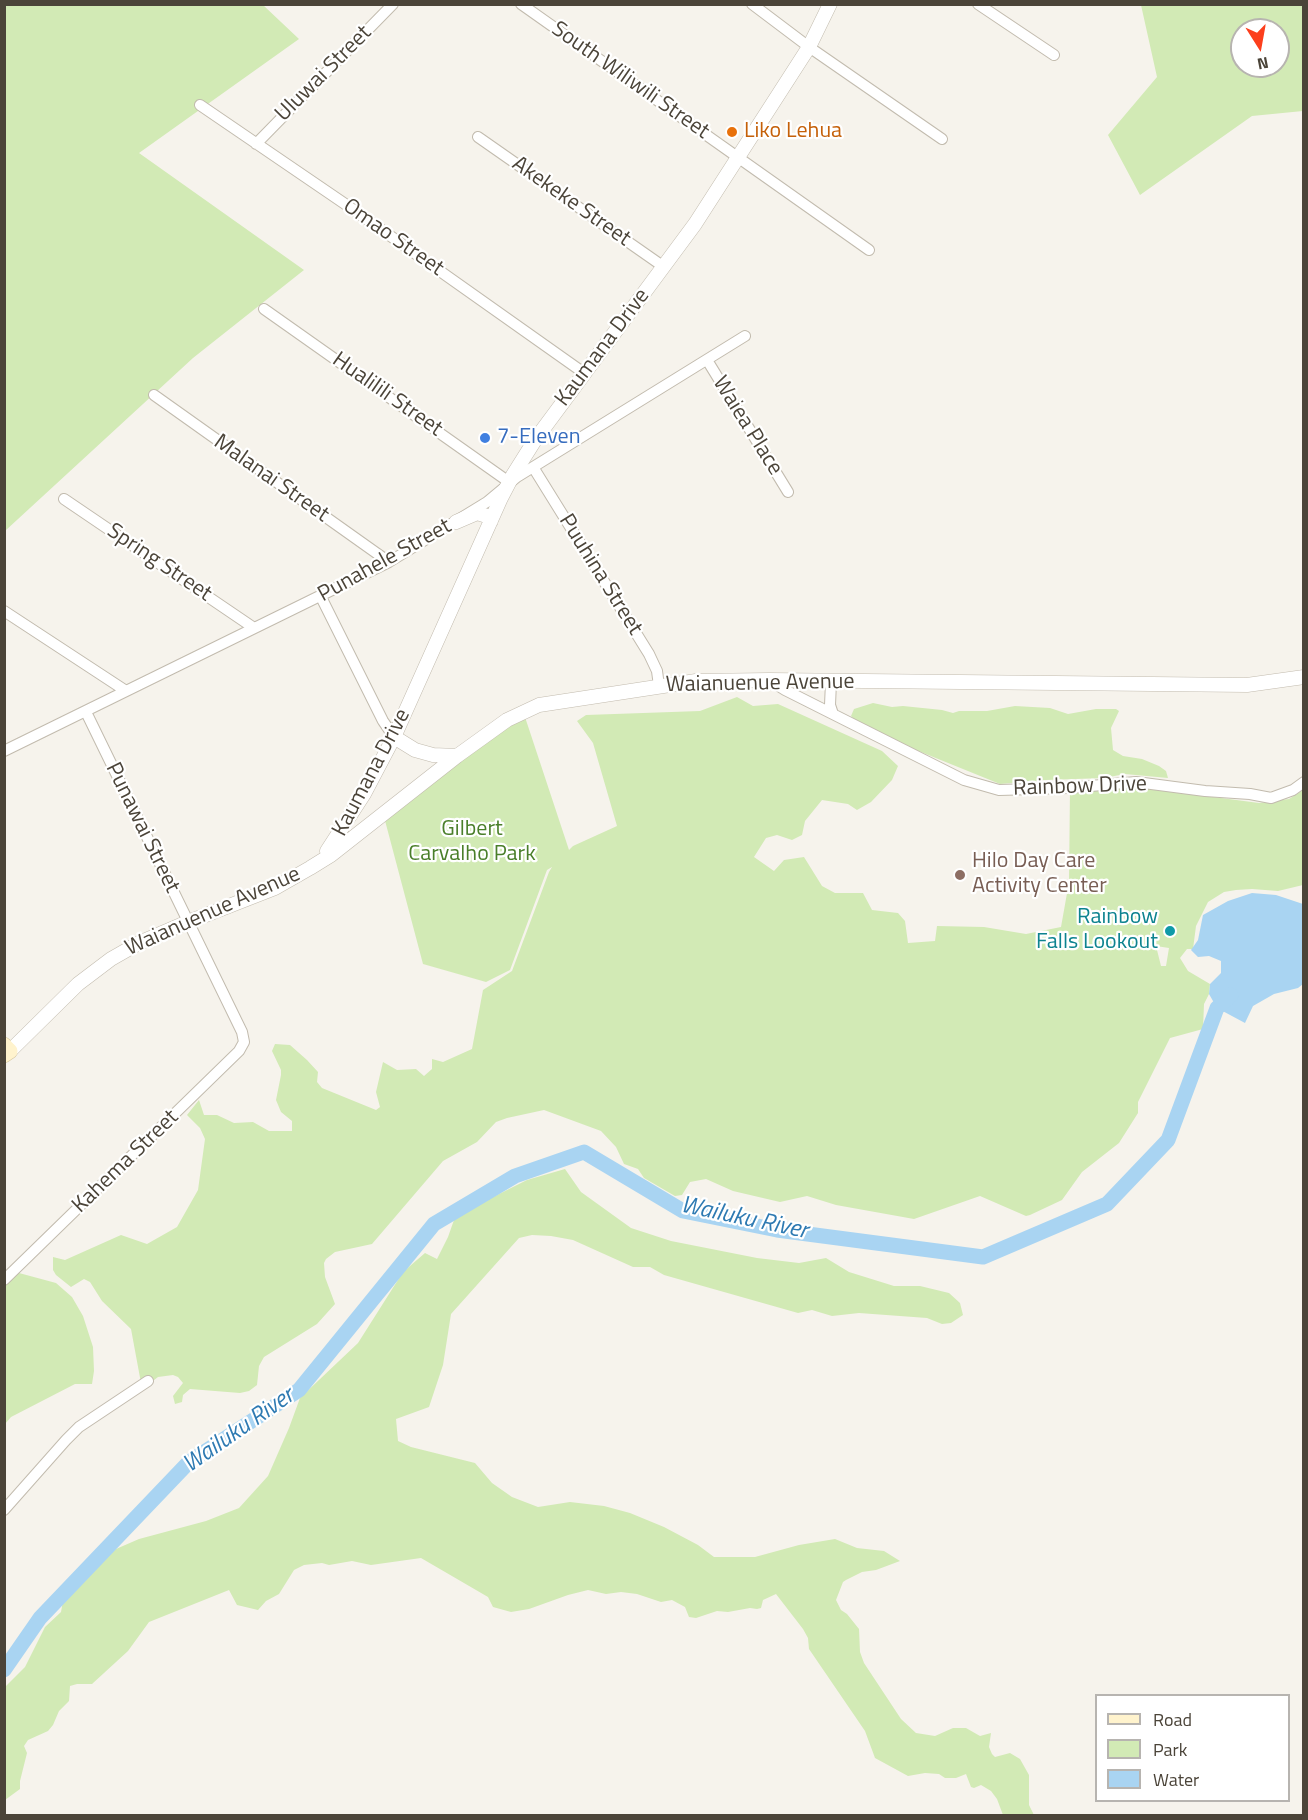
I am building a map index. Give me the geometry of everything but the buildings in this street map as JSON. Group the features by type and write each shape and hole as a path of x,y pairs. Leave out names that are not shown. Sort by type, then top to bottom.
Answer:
{"street":[{"name":"Uluwai Street","path":"256,144 393,4"},
{"name":"South Wiliwili Street","path":"521,4 869,250"},
{"path":"752,4 809,47 942,139"},
{"name":"Kaumana Drive","path":"316,863 333,845 364,794 394,737 509,482 535,440 664,267 740,158 809,47 830,4"},
{"path":"978,4 1054,55"},
{"name":"Omao Street","path":"200,105 348,206 584,373"},
{"name":"Akekeke Street","path":"478,137 664,267"},
{"name":"Hualilili Street","path":"264,309 509,482"},
{"name":"Punahele Street","path":"4,751 321,597 388,562 487,502 509,482 745,336"},
{"name":"Waiea Place","path":"706,360 788,492"},
{"name":"Malanai Street","path":"153,395 388,562"},
{"name":"Puuhina Street","path":"533,467 649,654 657,671 659,686"},
{"name":"Spring Street","path":"64,498 254,628"},
{"path":"456,522 477,513 487,516 491,521"},
{"path":"321,597 383,721 394,737 416,750 433,755 457,756"},
{"path":"4,611 126,691"},
{"name":"Waianuenue Avenue","path":"6,1051 78,984 111,959 139,943 275,888 331,855 508,719 539,705 696,681 1247,686 1304,677"},
{"name":"Rainbow Drive","path":"769,680 964,780 999,790 1068,788 1136,782 1271,798 1293,790 1304,782"},
{"path":"831,682 830,705 833,714"},
{"name":"Punawai Street","path":"86,712 243,1035 244,1042"},
{"name":"Kahema Street","path":"4,1280 232,1059 242,1048 244,1042"},
{"path":"4,1510 79,1427 148,1381"}],"green space":[{"path":"5,5 263,5 299,39 139,153 304,270 193,358 5,531"},
{"path":"1141,5 1303,5 1303,111 1252,116 1140,195 1108,135 1157,77"},
{"name":"Gilbert Carvalho Park","path":"737,697 753,706 778,704 882,751 898,766 892,780 871,802 857,810 848,804 822,800 805,821 802,835 792,840 777,835 766,838 754,857 774,871 784,860 804,857 822,886 835,893 863,893 872,910 898,913 905,921 908,943 935,941 937,926 984,927 1026,934 1061,927 1069,882 1070,789 1138,787 1259,803 1289,799 1303,790 1303,885 1278,891 1252,889 1224,892 1208,902 1196,926 1193,949 1187,949 1180,958 1188,971 1210,984 1209,994 1204,1004 1203,1029 1170,1038 1138,1102 1138,1113 1119,1143 1082,1172 1062,1200 1030,1215 1026,1216 980,1196 914,1219 836,1205 807,1196 780,1202 733,1191 706,1179 690,1182 682,1195 675,1196 644,1178 638,1169 624,1164 616,1147 601,1131 544,1110 496,1122 477,1142 443,1161 372,1244 335,1252 326,1259 325,1277 335,1304 317,1324 264,1357 259,1366 257,1385 249,1391 240,1393 190,1389 183,1395 182,1402 175,1404 173,1396 183,1383 178,1377 173,1375 158,1377 149,1384 141,1383 131,1329 102,1301 90,1282 84,1279 71,1287 56,1275 53,1270 53,1257 65,1260 121,1235 147,1244 177,1227 198,1190 205,1139 200,1128 187,1115 199,1100 204,1115 217,1115 234,1123 253,1122 269,1131 292,1131 292,1121 281,1112 276,1100 281,1070 272,1051 275,1044 290,1045 307,1060 318,1072 317,1082 322,1088 376,1110 380,1107 376,1092 383,1062 397,1070 416,1069 424,1076 432,1069 432,1059 443,1062 472,1049 483,990 512,971 552,867 547,870 510,970 486,982 423,964 383,813 523,711 569,850 617,826 593,743 577,721 586,715 700,711","holes":["1156,946 1169,948 1166,966 1161,966"]},
{"path":"873,703 953,713 987,711 1015,706 1050,708 1068,714 1096,709 1116,709 1119,711 1111,728 1113,750 1123,756 1142,759 1159,766 1166,771 1168,778 1125,774 1104,778 1000,784 916,750 856,721 851,716 854,709"},
{"path":"565,1169 581,1192 631,1228 671,1241 757,1258 799,1263 826,1258 849,1272 894,1286 920,1286 949,1293 960,1303 963,1315 951,1323 942,1324 927,1318 859,1313 832,1316 812,1310 798,1313 664,1275 650,1267 633,1267 573,1240 532,1235 519,1238 451,1314 443,1365 429,1407 396,1419 398,1441 411,1447 475,1463 492,1483 512,1497 538,1507 570,1502 604,1506 630,1513 664,1527 698,1545 714,1557 755,1557 799,1545 835,1539 857,1548 884,1551 900,1561 876,1570 862,1572 846,1580 836,1600 841,1610 859,1629 860,1652 864,1663 901,1719 916,1733 935,1736 953,1728 966,1728 980,1736 991,1733 989,1747 992,1754 995,1757 1010,1753 1020,1759 1029,1775 1029,1805 1034,1815 1003,1815 991,1791 981,1785 971,1787 966,1774 956,1778 925,1773 908,1776 875,1758 865,1731 809,1649 808,1638 803,1629 776,1594 763,1600 761,1608 717,1611 696,1618 689,1617 685,1607 672,1600 661,1602 637,1594 621,1592 606,1594 588,1590 529,1609 511,1612 493,1607 488,1597 421,1558 371,1565 352,1561 329,1565 322,1563 304,1565 294,1570 279,1594 266,1601 258,1610 237,1605 229,1590 149,1622 128,1651 92,1684 70,1686 69,1701 59,1711 53,1725 48,1731 28,1740 24,1746 27,1753 20,1789 5,1800 5,1687 25,1667 45,1627 61,1612 63,1601 116,1549 139,1539 206,1521 239,1508 268,1476 300,1398 358,1343 403,1272 425,1253 437,1259 454,1220 461,1213 527,1180"},
{"path":"19,1273 56,1283 72,1297 83,1316 93,1347 94,1371 92,1384 75,1384 11,1417 5,1424 5,1284"}],"water":[{"path":"1252,893 1276,895 1303,904 1303,984 1298,988 1274,994 1253,1006 1245,1023 1217,1008 1209,994 1210,984 1221,973 1221,961 1209,956 1198,957 1191,950 1198,940 1203,915 1228,901"}],"waterway":[{"name":"Wailuku River","path":"4,1670 40,1618 189,1462 299,1390 434,1224 515,1176 584,1152 683,1211 777,1230 983,1257 1107,1204 1168,1140 1217,1008 1231,995"}],"place":[{"name":"Liko Lehua","path":"732,132"},
{"name":"7-Eleven","path":"485,438"},
{"name":"Hilo Day Care Activity Center","path":"960,875"},
{"name":"Rainbow Falls Lookout","path":"1170,931"}]}
